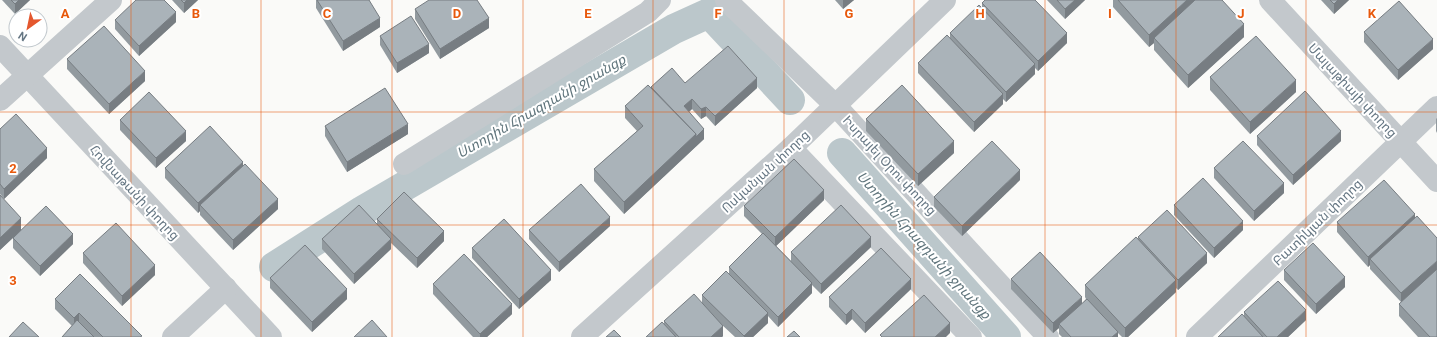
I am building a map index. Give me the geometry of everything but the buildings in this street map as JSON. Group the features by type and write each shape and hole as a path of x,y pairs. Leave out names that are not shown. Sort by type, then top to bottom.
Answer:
{"street":[{"path":"0,100 111,0"},
{"path":"404,164 648,12 660,0"},
{"name":"Իսրայել Օրու փողոց","path":"726,0 835,105 1048,337"},
{"name":"Ոսկանյան փողոց","path":"582,337 791,148 945,0"},
{"name":"Մալաթիայի փողոց","path":"1270,0 1437,181"},
{"name":"Հովնաթանի փողոց","path":"0,46 271,337"},
{"name":"Բատիկյան փողոց","path":"1197,337 1437,107"},
{"path":"791,148 971,337"},
{"path":"173,337 226,288"}],"waterway":[{"name":"Ստորին Հրազդանի ջրանցք","path":"274,267 362,211 674,29 709,13 790,100"},
{"name":"Ստորին Հրազդանի ջրանցք","path":"842,153 1006,337"}]}
